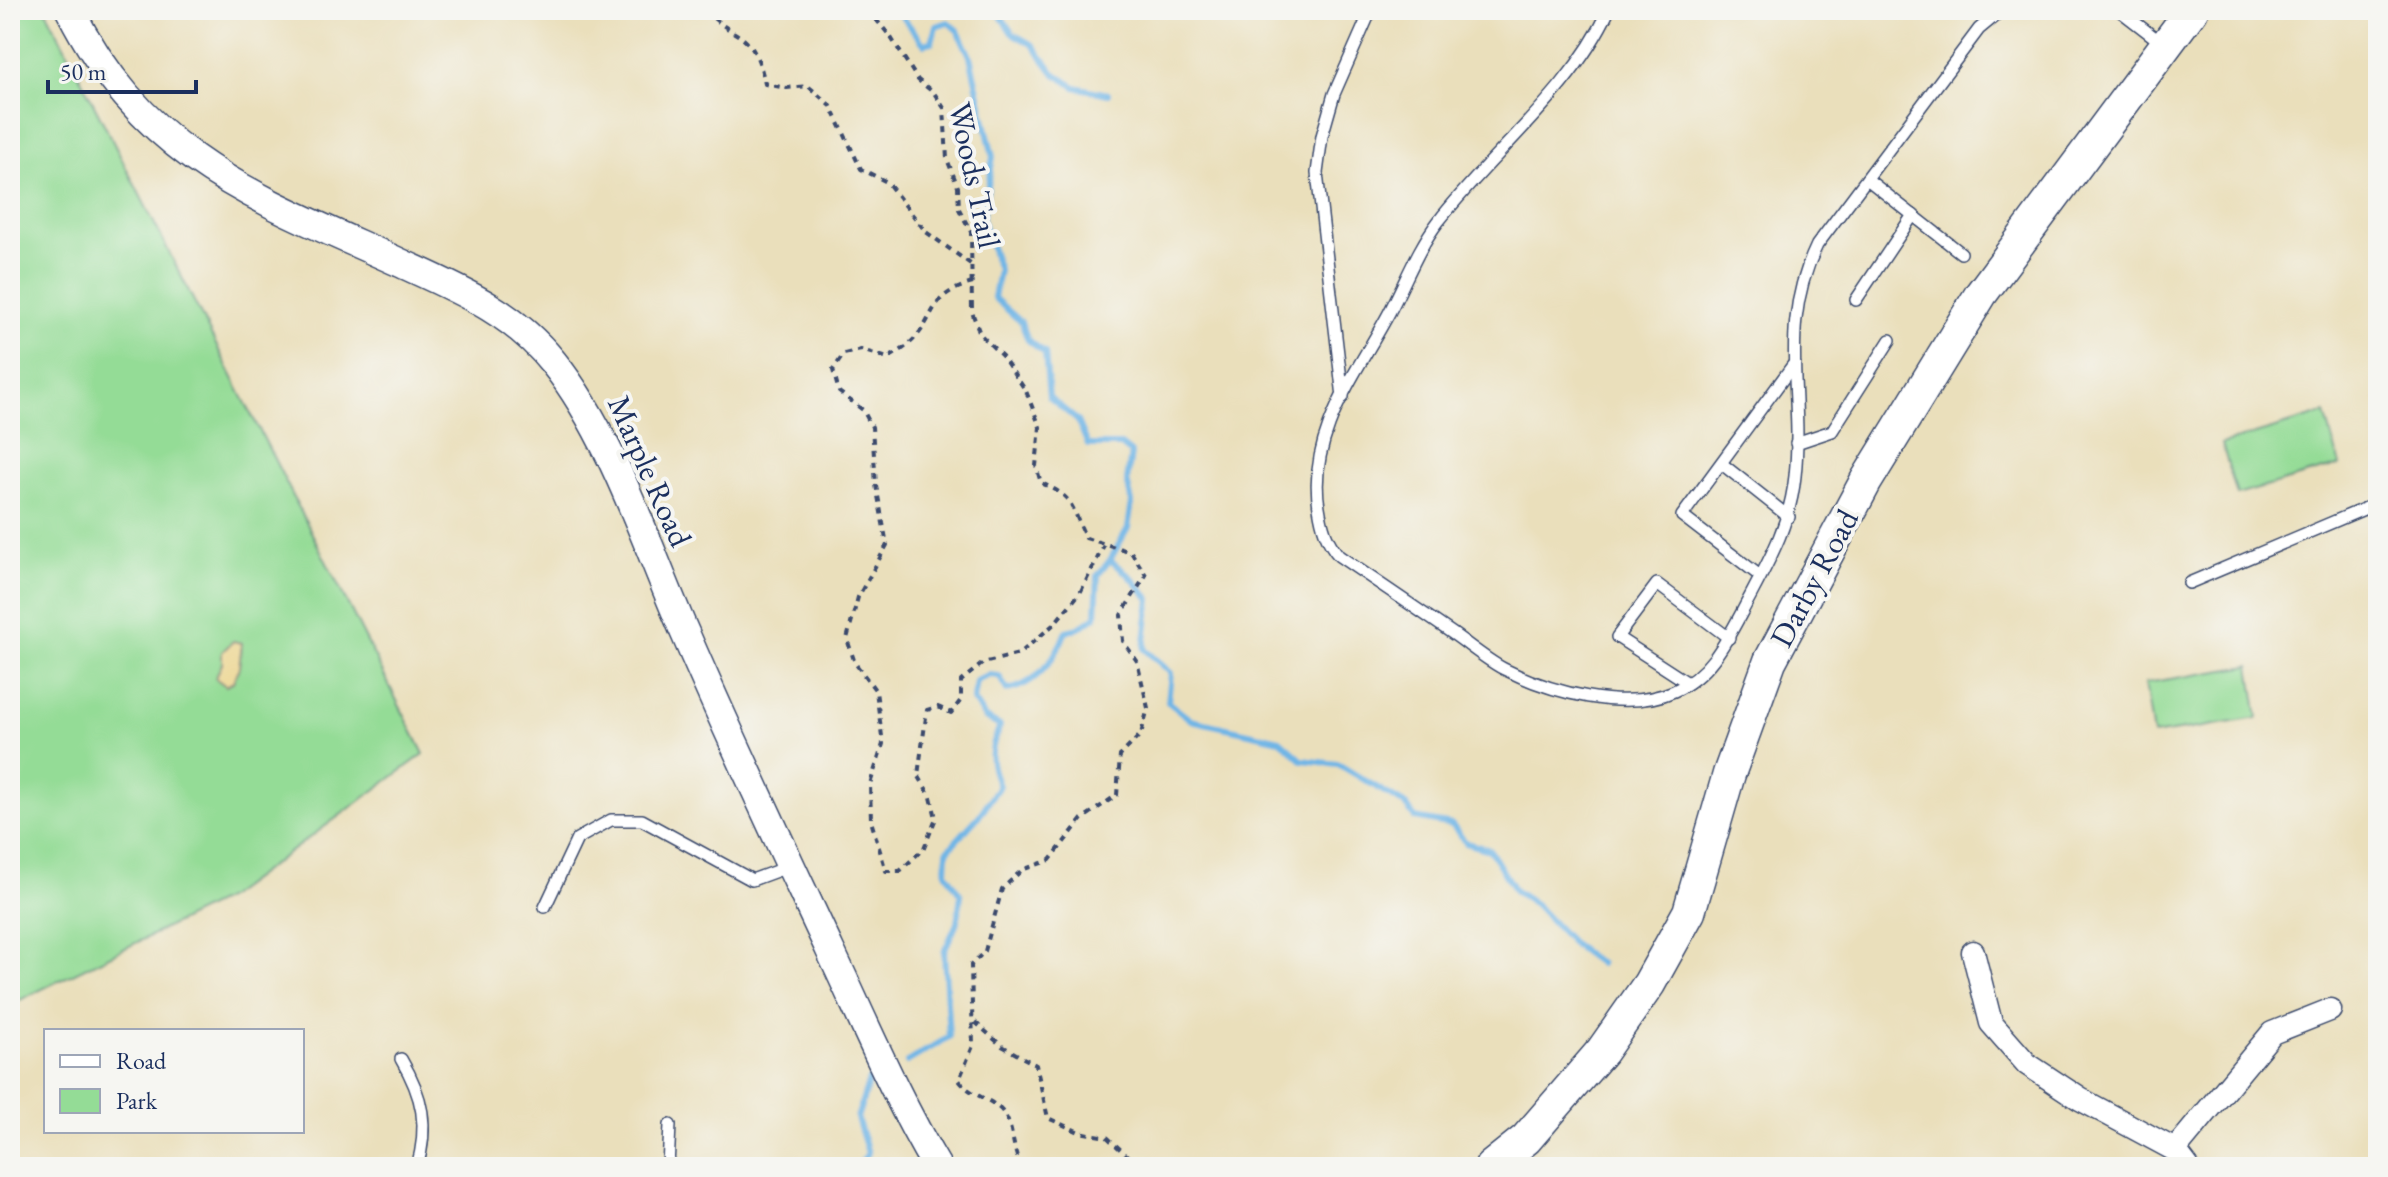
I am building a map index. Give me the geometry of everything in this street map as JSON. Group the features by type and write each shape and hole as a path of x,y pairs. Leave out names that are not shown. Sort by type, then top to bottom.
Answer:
{"main road":[{"name":"Darby Road","path":"1491,1167 1526,1139 1602,1051 1649,984 1689,912 1729,774 1770,661 1866,481 1981,294 2192,10"}],"street":[{"name":"Marple Road","path":"70,10 102,66 125,97 190,159 256,197 483,301 536,342 578,395 599,434 874,1044 937,1167"},
{"path":"1973,952 1991,1023 2027,1064 2181,1158 2272,1033 2330,1010"}],"lane":[{"path":"1343,398 1317,173 1322,136 1334,94 1371,10"},
{"path":"1609,10 1598,33 1574,68 1435,226 1325,430 1314,479 1328,544 1339,556 1503,668 1580,695 1624,700 1660,696 1688,683 1713,661 1729,638 1789,517 1796,443 1793,328 1806,269 1817,245 1979,29 1996,11"},
{"path":"2119,10 2165,45"},
{"path":"1867,179 1961,253"},
{"path":"1856,300 1913,215"},
{"path":"1796,443 1832,431 1890,340"},
{"path":"1760,576 1682,516 1793,364"},
{"path":"1722,464 1789,517"},
{"path":"2189,583 2378,503"},
{"path":"1688,683 1617,637 1657,584 1729,638"},
{"path":"545,907 577,839 611,820 642,820 752,880 791,865"},
{"path":"401,1059 415,1083 425,1137 417,1167"},
{"path":"668,1167 670,1125"}],"path":[{"path":"705,10 715,20 747,38 765,84 787,88 808,86 831,106 861,169 887,182 926,232 972,265"},
{"name":"Woods Trail","path":"868,10 890,36 918,80 934,93 944,108 947,159 958,187 959,209 971,232 972,312 980,334 1002,356 1026,391 1040,427 1036,466 1041,483 1061,491 1074,504 1086,538 1131,552 1146,575 1121,615 1120,629 1144,683 1148,708 1141,734 1120,756 1117,795 1082,819 1050,860 1022,870 1002,889 985,951 971,965 969,984 975,1022 973,1046 959,1080 967,1091 1000,1109 1009,1122 1022,1167"},
{"path":"973,283 951,289 930,310 911,342 888,358 861,350 844,354 833,370 839,392 863,410 872,427 876,485 887,545 858,597 847,639 855,663 876,691 883,744 870,784 871,821 886,871 900,871 924,848 936,818 931,797 918,775 927,710 938,707 951,713 961,700 961,681 983,663 1019,654 1053,625 1080,593 1105,544"},
{"path":"975,1022 1002,1046 1036,1065 1048,1118 1079,1132 1107,1137 1134,1162 1147,1167"}],"green space":[{"path":"10,10 46,10 424,754 227,898 10,1005"},
{"path":"2325,413 2340,465 2237,495 2222,444"},
{"path":"2250,666 2258,718 2153,735 2145,683"}],"sand":[{"path":"233,641 242,643 239,667 233,682 226,686 215,678 222,664 222,652"}],"waterway":[{"path":"897,10 924,44 932,42 936,26 948,22 958,31 970,56 993,157 982,220 999,270 994,298 1021,322 1028,340 1045,353 1049,397 1078,421 1088,445 1121,445 1131,453 1127,481 1132,502 1128,528 1110,560 1129,575 1150,599 1144,649 1171,673 1168,702 1191,720 1280,740 1302,760 1338,764 1406,805 1415,818 1452,825 1466,843 1490,850 1515,891 1535,904 1574,945 1600,964"},
{"path":"997,10 1012,33 1033,45 1054,73 1075,87 1108,94"},
{"path":"907,1062 949,1037 944,952 957,923 961,895 946,872 947,851 979,816 999,786 992,756 1000,726 985,718 973,700 976,681 988,675 999,676 1007,690 1027,682 1044,669 1066,631 1079,628 1096,616 1098,575 1110,560"},
{"path":"858,1167 868,1153 857,1118 869,1080"}]}
